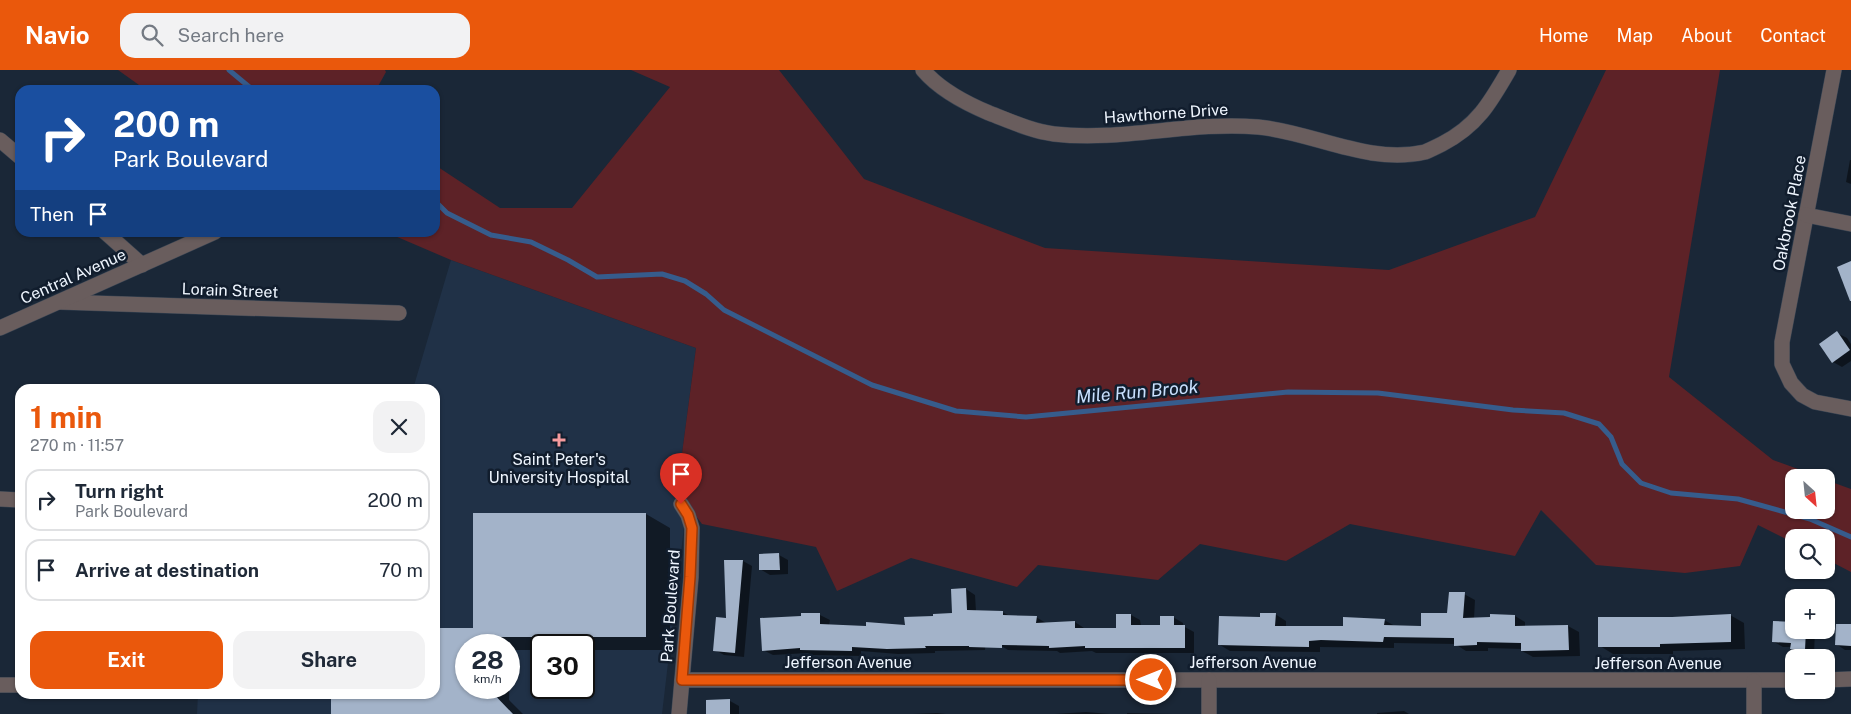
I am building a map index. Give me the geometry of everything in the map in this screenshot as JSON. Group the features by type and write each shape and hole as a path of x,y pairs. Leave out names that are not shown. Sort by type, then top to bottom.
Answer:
{"street":[{"name":"Hawthorne Drive","path":"923,70 950,94 971,106 1022,126 1053,134 1121,136 1219,125 1260,127 1377,154 1399,156 1426,152 1452,139 1467,128 1487,107 1509,70"},
{"name":"Oakbrook Place","path":"1834,70 1782,342 1782,364 1791,384 1802,395 1814,402 1851,409"},
{"path":"0,140 15,153"},
{"path":"1806,215 1851,224"},
{"path":"111,237 142,265"},
{"name":"Central Avenue","path":"0,328 204,237"},
{"name":"Lorain Street","path":"60,302 399,313"},
{"path":"0,500 15,500"},
{"name":"Park Boulevard","path":"679,714 692,528 688,515 681,504"},
{"path":"1835,680 1851,679"},
{"name":"Jefferson Avenue","path":"682,680 1785,680"},
{"path":"1209,680 1209,714"},
{"path":"1754,681 1754,714"},
{"path":"0,685 15,685"}],"shaded area":[{"path":"118,70 385,70 386,72 379,85 139,85"},
{"path":"631,70 779,70 864,179 1045,248 1389,270 1535,217 1606,70 1720,70 1669,377 1773,460 1798,469 1785,469 1785,519 1835,519 1835,483 1851,489 1851,572 1835,564 1835,529 1785,529 1785,538 1758,525 1740,566 1685,573 1596,565 1541,510 1515,556 1350,524 1286,561 1200,544 1158,580 1038,565 1017,587 911,558 837,591 816,547 702,524 677,491 696,348 451,260 397,237 440,237 440,168 500,208 572,208 670,87"},
{"name":"Saint Peter's University Hospital","path":"451,260 696,348 677,491 684,527 662,714 197,714 198,699 440,699 440,384 414,384"}],"building":[{"path":"1851,261 1851,301 1850,301 1837,267"},
{"path":"1837,331 1850,350 1832,363 1819,344"},
{"path":"473,513 646,513 646,637 595,637 595,634 530,634 530,637 520,637 520,634 455,634 455,699 499,699 513,714 331,714 331,699 440,699 440,628 473,628"},
{"path":"779,553 780,570 759,570 759,554"},
{"path":"724,560 743,560 735,653 713,651 716,617 726,618"},
{"path":"966,588 967,610 1003,611 1003,615 1037,616 1036,623 1075,621 1075,628 1116,628 1116,614 1131,614 1131,625 1160,625 1160,616 1174,616 1174,625 1185,625 1185,648 1085,648 1085,646 1049,648 1049,646 1002,645 1002,648 925,646 926,648 887,649 852,647 852,651 800,650 800,648 762,651 760,618 801,616 801,613 820,613 820,624 866,626 866,622 905,625 904,617 952,613 951,589"},
{"path":"1449,592 1465,592 1463,618 1490,617 1490,614 1515,615 1515,626 1568,625 1569,650 1521,651 1521,643 1477,642 1477,645 1454,646 1454,638 1384,637 1383,642 1309,641 1309,647 1218,645 1219,616 1260,617 1260,613 1276,613 1275,626 1343,626 1343,617 1385,619 1384,625 1421,626 1421,613 1447,613"},
{"path":"1731,614 1731,642 1660,644 1660,647 1598,647 1598,617 1672,617"},
{"path":"1773,621 1785,622 1785,639 1806,639 1805,649 1790,649 1791,643 1772,642"},
{"path":"1836,624 1851,624 1851,646 1835,645"},
{"path":"730,699 730,714 706,714 706,700"}],"waterway":[{"name":"Mile Run Brook","path":"229,70 247,85"},
{"name":"Mile Run Brook","path":"440,206 447,213 491,235 531,242 597,277 662,274 685,281 706,294 724,310 872,385 956,411 1026,417 1288,392 1378,393 1513,410 1564,413 1599,424 1611,437 1622,464 1641,483 1671,493 1738,499 1810,519 1851,537"}],"place":[{"name":"Saint Peter's University Hospital","path":"559,440"}],"route":[{"path":"681,504 688,515 692,528 682,680 1151,680"}]}
